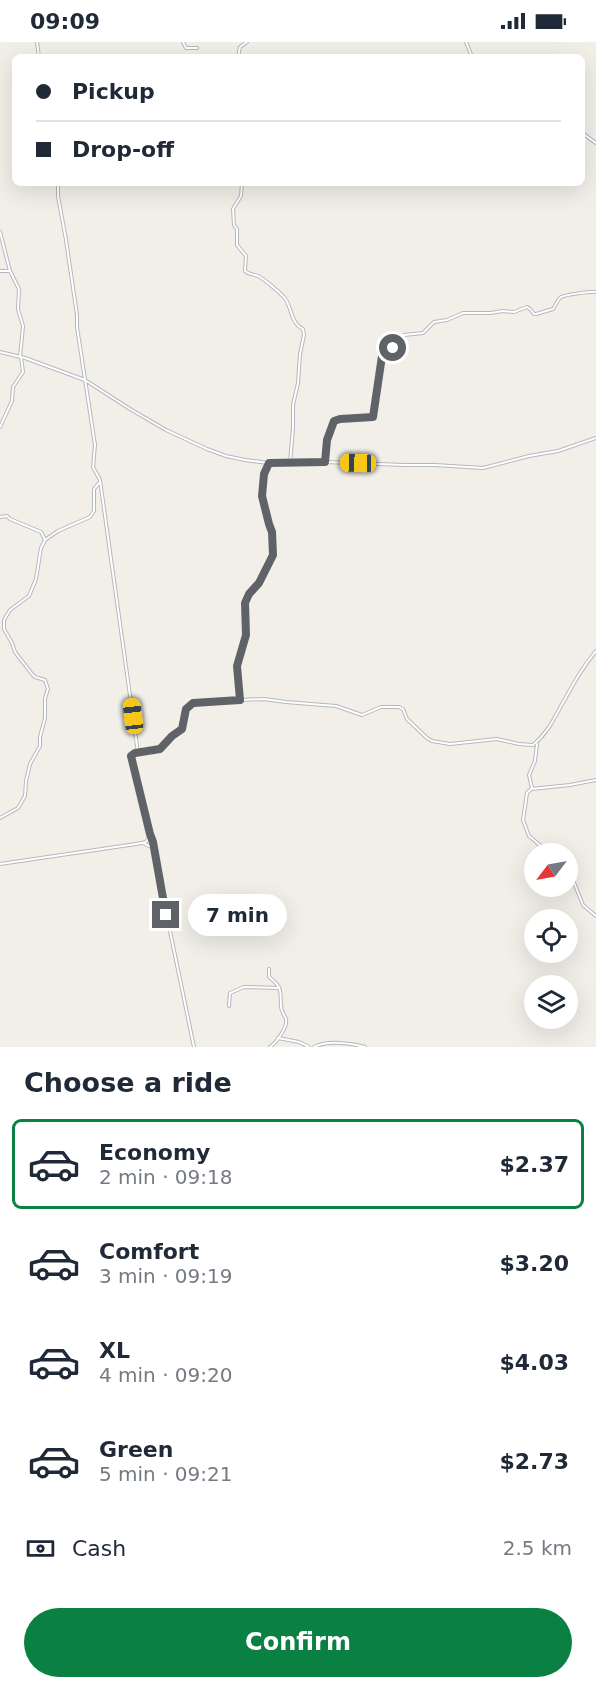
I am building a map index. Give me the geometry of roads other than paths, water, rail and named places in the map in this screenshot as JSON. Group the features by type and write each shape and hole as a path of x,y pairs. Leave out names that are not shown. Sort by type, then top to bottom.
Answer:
{"street":[{"path":"183,42 186,48 196,48"},
{"path":"239,54 240,47 247,42"},
{"path":"58,186 95,451 93,467 100,482 138,753"},
{"path":"242,186 241,196 233,209 237,245 246,256 245,272 260,278 285,298 294,321 304,333 293,405 290,463"},
{"path":"0,232 10,271 18,286 18,309 24,326 20,357 24,366 22,375 13,388 12,402 0,427"},
{"path":"0,271 10,271"},
{"path":"325,462 327,440 334,421 374,417 382,356 393,348 396,339 407,333 423,333 434,322 447,320 463,313 514,312 528,307 536,314 553,309 558,299 563,296 588,291 596,292"},
{"path":"0,352 85,380 142,417 194,444 226,456 269,463 325,462 483,468 558,451 596,438"},
{"path":"240,700 237,666 246,635 245,603 249,594 259,583 273,555 272,532 262,496 264,474 269,463"},
{"path":"0,818 18,808 24,800 30,764 40,745 48,689 45,680 35,677 18,657 3,627 4,620 10,610 29,597 38,574 41,548 45,541 58,531 90,517 94,511 94,489 100,482"},
{"path":"0,517 7,516 41,532 45,541"},
{"path":"194,1047 153,842 131,758 134,754 160,749 172,736 180,732 186,709 193,703 264,699 336,706 362,715 381,707 399,707 421,733 436,742 450,744 497,739 530,745 538,741 553,722 564,699 596,651"},
{"path":"537,843 530,837 524,821 527,795 532,787 529,775 535,761 538,741"},
{"path":"530,789 596,780"},
{"path":"0,864 143,843 150,834"},
{"path":"143,843 153,848"},
{"path":"578,892 583,905 596,916"},
{"path":"269,969 269,977 277,982 281,993 281,1008 286,1021 286,1026 275,1046 270,1047"},
{"path":"228,1006 230,993 244,987 279,988"},
{"path":"278,1038 299,1042 309,1047"},
{"path":"314,1047 324,1043 365,1047"}]}
